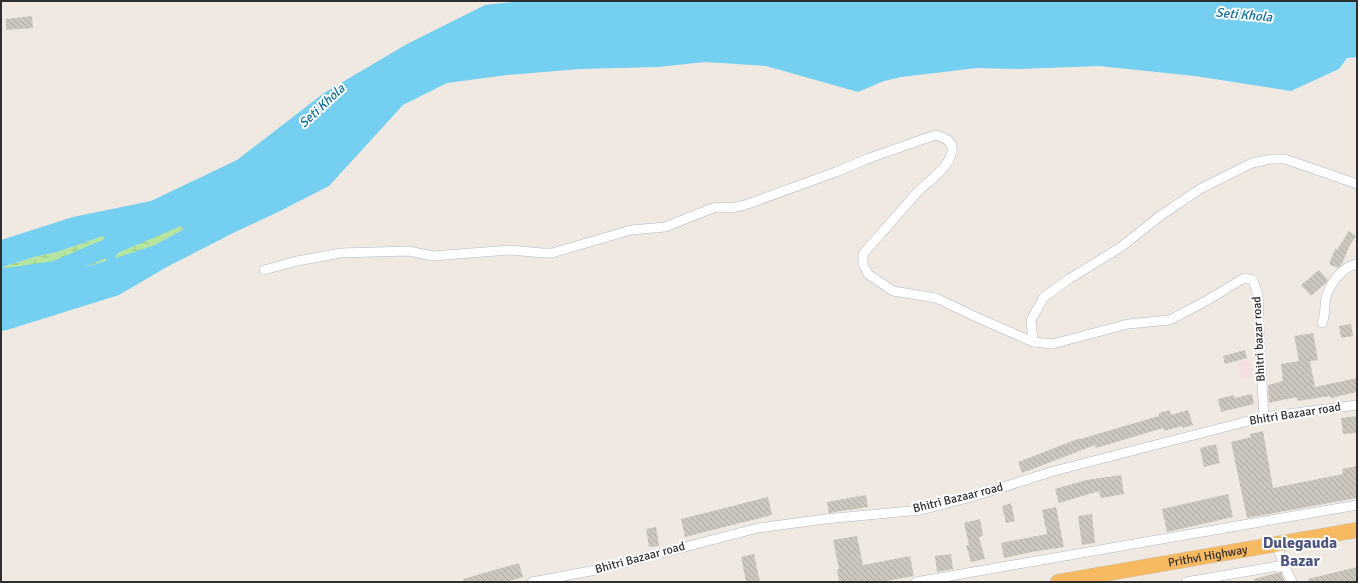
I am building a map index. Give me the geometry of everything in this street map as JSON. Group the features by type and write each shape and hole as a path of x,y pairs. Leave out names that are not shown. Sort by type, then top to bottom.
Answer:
{"highway":[{"name":"Prithvi Highway","path":"1058,582 1357,530"}],"street":[{"path":"264,270 297,261 341,253 409,251 432,256 511,250 552,253 631,230 665,227 713,208 731,208 745,205 830,175 867,159 935,135 944,137 950,143 952,151 946,165 916,194 863,254 863,264 868,274 894,291 936,298 1033,342 1031,320 1044,297 1069,279 1121,247 1160,216 1206,185 1252,163 1272,159 1285,159 1357,184"},
{"path":"1322,323 1325,314 1326,297 1336,278 1350,265 1357,264"},
{"name":"Bhitri bazar road","path":"1033,342 1052,344 1128,324 1170,320 1206,301 1244,278 1253,280 1258,295 1264,417"},
{"name":"Bhitri Bazaar road","path":"532,582 596,570 758,528 825,519 921,510 975,496 1061,469 1264,417 1357,405"},
{"path":"916,582 1357,505"},
{"path":"1277,544 1292,582"},
{"path":"1186,582 1284,565"}],"shaded area":[{"path":"1249,360 1253,376 1242,379 1238,363"}],"green space":[{"path":"173,220 184,229 155,245 116,259 121,238 141,226"},
{"path":"104,236 107,245 106,261 89,266 37,275 2,267 34,257 57,252"}],"water":[{"path":"521,1 1357,1 1357,57 1347,58 1339,69 1291,91 1195,76 1099,66 1019,69 977,68 901,77 884,81 858,92 766,66 705,62 658,67 580,69 507,75 447,83 403,105 329,186 165,268 119,295 1,331 1,240 73,217 151,201 237,160 324,93 407,44 485,5","holes":["173,220 184,229 155,245 116,258 121,238 141,226","103,236 107,245 106,261 89,266 37,275 2,267 34,257 57,252"]}],"building":[{"path":"32,16 33,28 6,30 6,19"},
{"path":"1349,231 1356,236 1349,247 1342,264 1338,268 1329,264 1335,249 1337,250"},
{"path":"1319,270 1328,280 1311,296 1301,285"},
{"path":"1351,324 1353,336 1341,338 1339,326"},
{"path":"1313,333 1318,360 1310,361 1315,387 1357,378 1357,392 1331,398 1330,396 1297,401 1297,397 1269,403 1268,385 1283,381 1281,364 1299,361 1294,336"},
{"path":"1245,350 1247,358 1225,364 1223,356"},
{"path":"1252,394 1254,404 1221,412 1218,399 1234,395 1235,398"},
{"path":"1170,410 1171,415 1188,410 1193,425 1183,428 1182,426 1164,431 1163,428 1096,448 1095,445 1022,473 1018,462 1080,438 1159,416 1159,413"},
{"path":"1357,416 1357,433 1343,434 1341,418"},
{"path":"1263,431 1273,488 1343,474 1342,469 1357,466 1357,498 1247,518 1231,442 1251,437 1250,434"},
{"path":"1216,444 1220,463 1204,467 1200,448"},
{"path":"1121,475 1124,494 1101,498 1099,491 1059,503 1055,489 1086,480"},
{"path":"1228,494 1233,517 1167,532 1162,509"},
{"path":"866,495 868,507 829,513 827,502"},
{"path":"768,497 772,515 685,537 681,519"},
{"path":"1011,503 1015,521 1006,523 1002,506"},
{"path":"1056,507 1064,547 1004,558 1001,543 1047,534 1042,510"},
{"path":"1092,514 1095,543 1082,545 1078,516"},
{"path":"980,519 983,536 979,537 985,559 971,562 966,545 969,545 964,523"},
{"path":"656,527 659,546 649,547 646,529"},
{"path":"857,536 863,565 910,556 914,576 881,582 839,582 837,569 839,569 833,540"},
{"path":"754,554 760,582 746,582 741,557"},
{"path":"951,554 953,569 937,572 935,556"},
{"path":"519,563 523,577 506,582 464,582 463,579"},
{"path":"1357,567 1357,582 1309,582 1308,579"},
{"path":"1281,572 1285,582 1254,582 1254,579"}],"waterway":[{"name":"Seti Khola","path":"1,278 55,270 193,211"}],"district":[{"name":"Dulegauda Bazar","path":"1300,552"}]}
